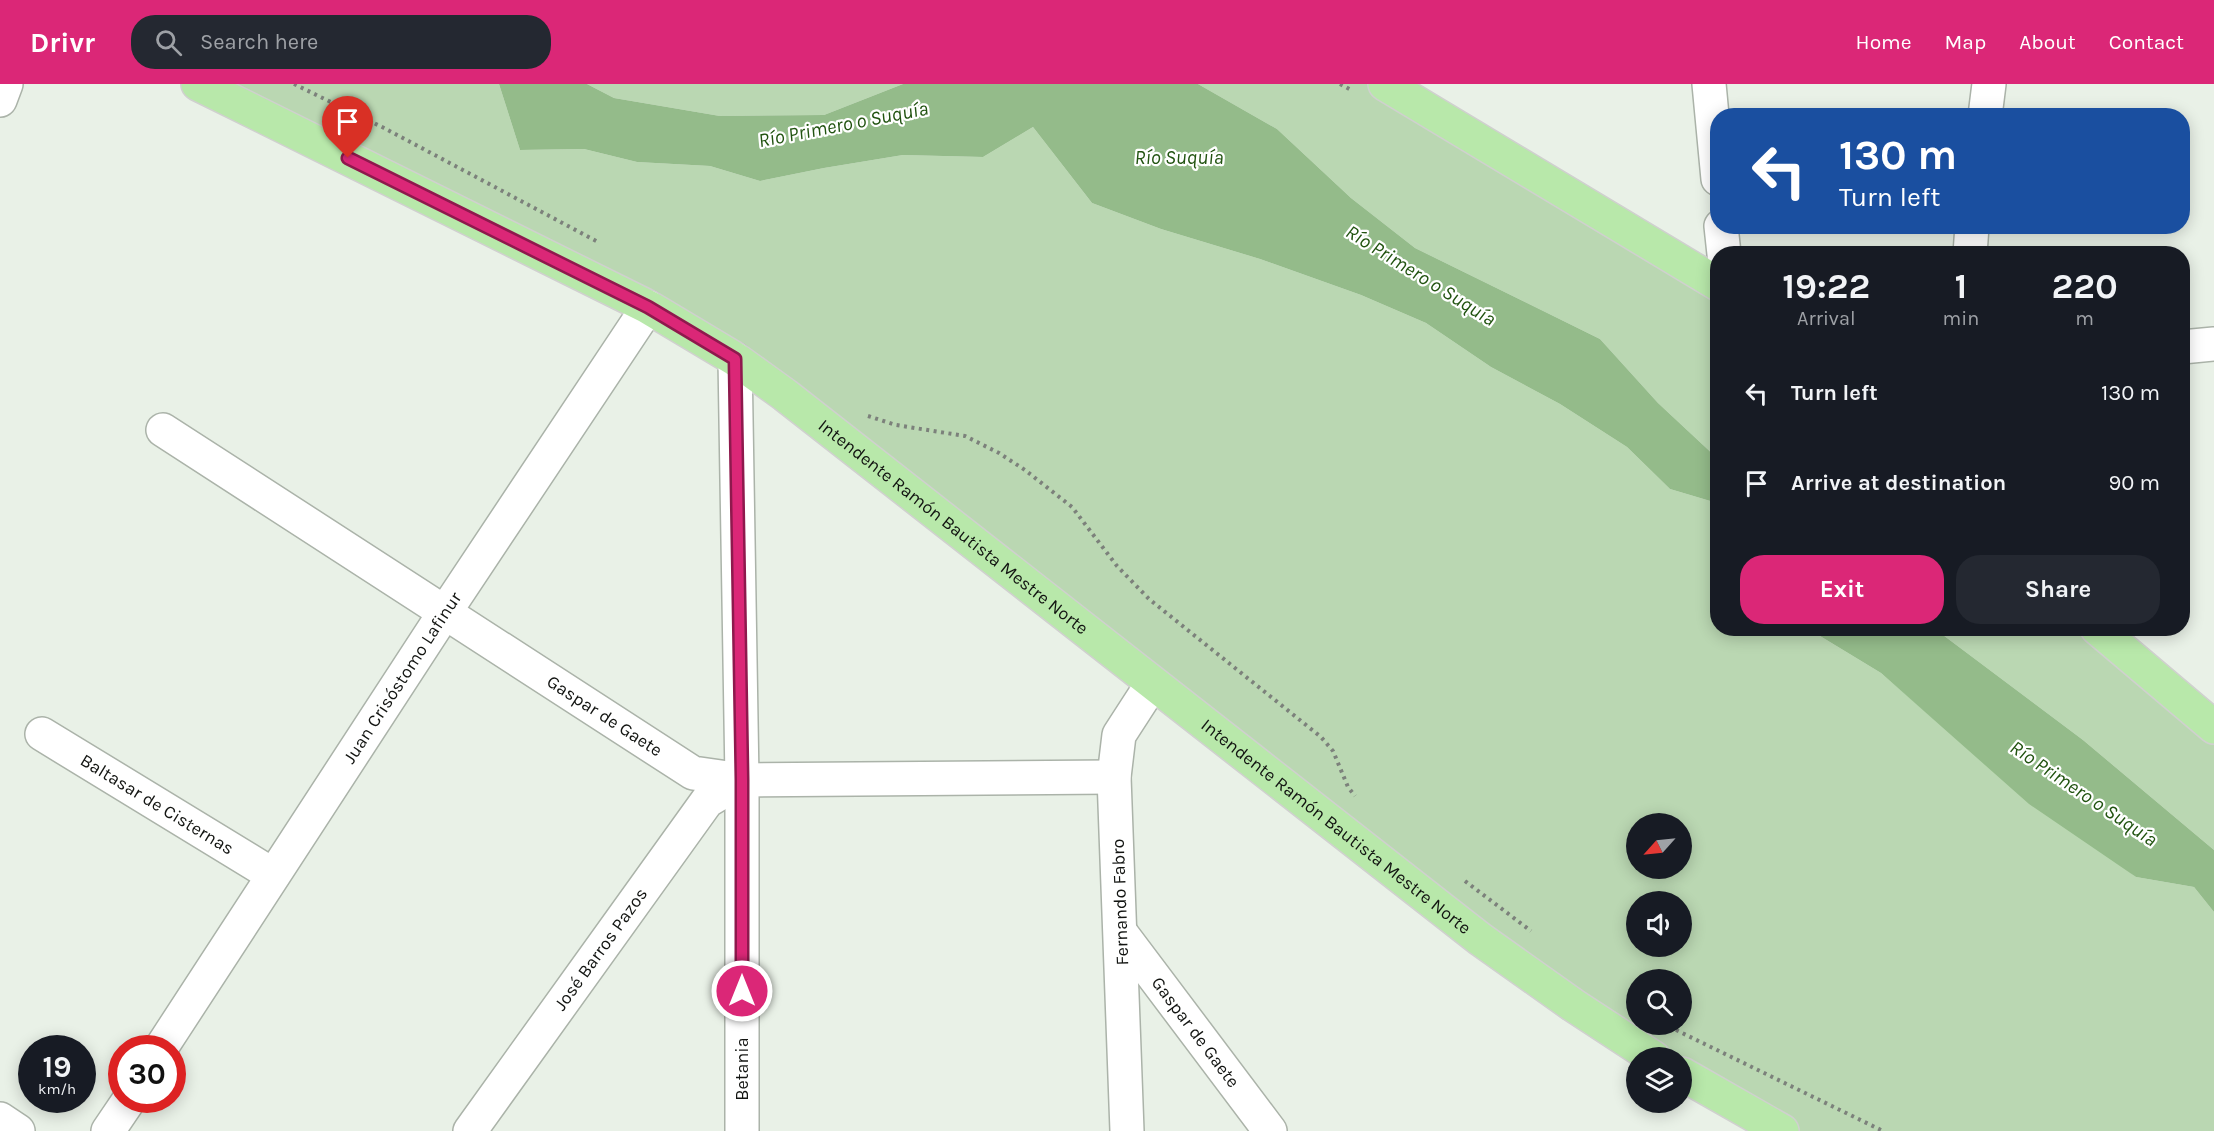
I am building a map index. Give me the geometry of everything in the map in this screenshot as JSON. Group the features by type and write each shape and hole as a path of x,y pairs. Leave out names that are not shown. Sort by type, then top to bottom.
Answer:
{"main road":[{"name":"Intendente Ramón Bautista Mestre Norte","path":"198,84 648,307 735,359 785,395 1480,939 1637,1047"},
{"path":"1385,84 1710,279"},
{"path":"2106,636 2214,727"},
{"path":"1692,1080 1782,1131"}],"street":[{"path":"0,100 6,84"},
{"path":"1710,84 1712,108"},
{"path":"1986,108 1989,84"},
{"name":"Juan Crisóstomo Lafinur","path":"169,1035 445,612 648,307"},
{"path":"2190,346 2214,344"},
{"name":"Betania","path":"735,359 742,780 742,1131"},
{"name":"Gaspar de Gaete","path":"163,430 693,773 742,780 1114,777"},
{"path":"2129,636 2144,670"},
{"name":"Fernando Fabro","path":"1127,1131 1114,777 1119,735 1152,684"},
{"name":"Baltasar de Cisternas","path":"42,734 273,875"},
{"name":"José Barros Pazos","path":"470,1131 707,801 742,780"},
{"name":"Gaspar de Gaete","path":"1121,933 1270,1131"},
{"path":"108,1131 120,1113"},
{"path":"0,1119 18,1131"}],"path":[{"path":"1686,1035 1883,1131"}],"shaded area":[{"path":"198,84 499,84 520,150 584,149 637,162 710,166 760,181 903,155 983,157 1033,127 1092,203 1161,229 1260,259 1361,295 1426,323 1491,367 1560,404 1627,447 1670,489 1710,501 1710,636 1820,636 1881,673 1942,726 2136,877 2194,887 2214,912 2214,1131 1782,1131 1692,1080 1692,1047 1641,1047 785,395"},
{"path":"587,84 903,84 824,115 720,116 614,98"},
{"path":"1198,84 1385,84 1710,280 1710,451 1658,403 1600,339 1415,248 1351,198 1277,129"},
{"path":"1944,636 2105,636 2214,727 2214,850 2083,740"}],"water":[{"name":"Río Suquía","path":"499,84 587,84 614,98 720,116 824,115 903,84 1198,84 1277,129 1351,198 1415,248 1600,339 1658,403 1710,451 1710,501 1670,489 1627,447 1560,404 1491,367 1426,323 1361,295 1260,259 1161,229 1092,203 1033,127 983,157 903,155 760,181 710,166 637,162 584,149 520,150"},
{"name":"Río Primero o Suquía","path":"1820,636 1944,636 2083,740 2214,850 2214,912 2194,887 2136,877 2029,804 1881,673"}],"route":[{"path":"348,158 648,307 735,359 742,780 742,991"}]}
